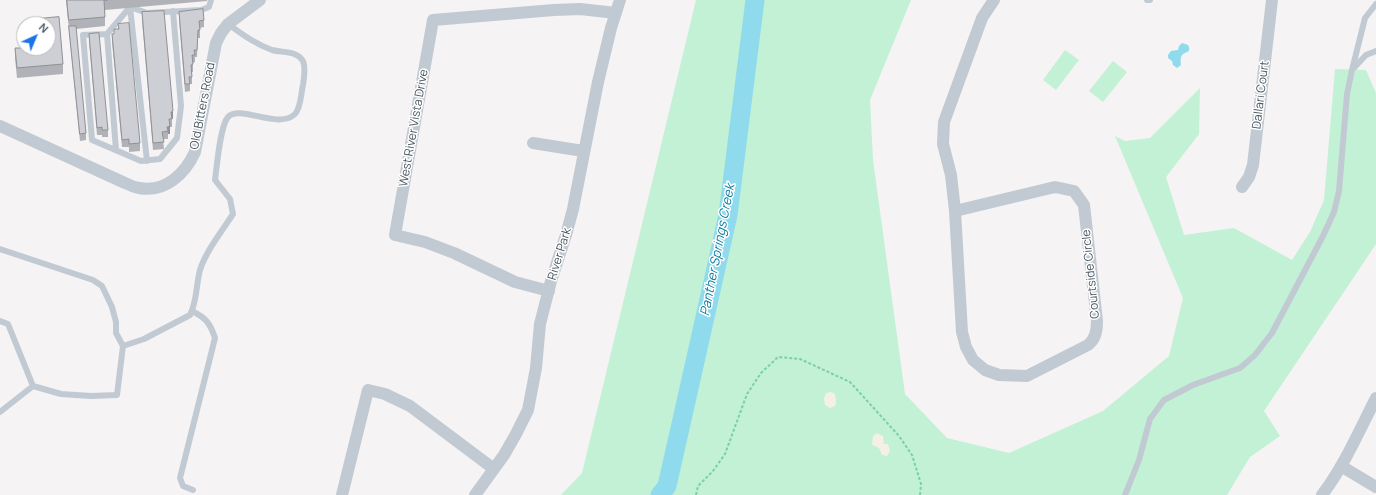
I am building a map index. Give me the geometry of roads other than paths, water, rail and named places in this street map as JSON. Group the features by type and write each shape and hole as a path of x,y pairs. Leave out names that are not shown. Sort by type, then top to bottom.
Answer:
{"street":[{"name":"Old Bitters Road","path":"0,126 124,183 139,188 161,188 184,172 195,152 216,43 221,33 228,24 260,0"},
{"name":"River Park","path":"474,495 494,469 516,434 528,410 536,368 540,324 551,281 573,209 598,82 611,28 620,0"},
{"name":"Courtside Circle","path":"955,211 1055,187 1074,190 1084,205 1097,321 1096,332 1092,342 1027,376 999,375 985,370 973,360 966,347 962,332 955,211 951,175 943,144 944,122 982,18 994,0"},
{"name":"Dallari Court","path":"1242,187 1249,177 1253,165 1272,0"},
{"name":"West River Vista Drive","path":"549,291 515,282 454,252 425,242 395,236 433,20 580,9 616,13"},
{"path":"532,143 583,152"},
{"path":"342,495 368,390 385,394 410,406 494,469"},
{"path":"1322,495 1332,482 1341,466 1376,398"},
{"path":"1341,466 1376,487"}],"lane":[{"path":"130,7 148,13 201,10 209,7 211,0"},
{"path":"1125,495 1139,460 1150,419 1164,400 1193,385 1240,368 1255,355 1272,333 1320,243 1334,212 1339,191 1347,94 1352,70 1366,18 1376,4"},
{"path":"116,150 107,34 130,7"},
{"path":"130,7 147,161"},
{"path":"107,34 83,35 92,140 141,161 160,159 177,138 181,106 173,11"},
{"path":"122,346 162,331 190,315 192,311 200,270 205,258 233,214 230,199 215,180 223,125 228,117 234,113 276,120 287,119 295,114 298,109 305,75 304,63 300,57 258,44 228,24"},
{"path":"1352,70 1366,56 1376,51"},
{"path":"0,249 93,280 102,286 112,307 116,322 116,333 122,346 117,395 91,396 61,394 33,386"},
{"path":"192,311 202,316 210,325 215,338 180,478 183,486 193,490"},
{"path":"0,322 8,324 33,386"},
{"path":"0,412 33,386"}],"water":[{"path":"1182,43 1188,45 1189,50 1183,54 1181,65 1177,68 1168,58 1168,55 1171,51 1178,50"}],"waterway":[{"name":"Panther Springs Creek","path":"660,495 667,486 728,215 755,0"}]}
